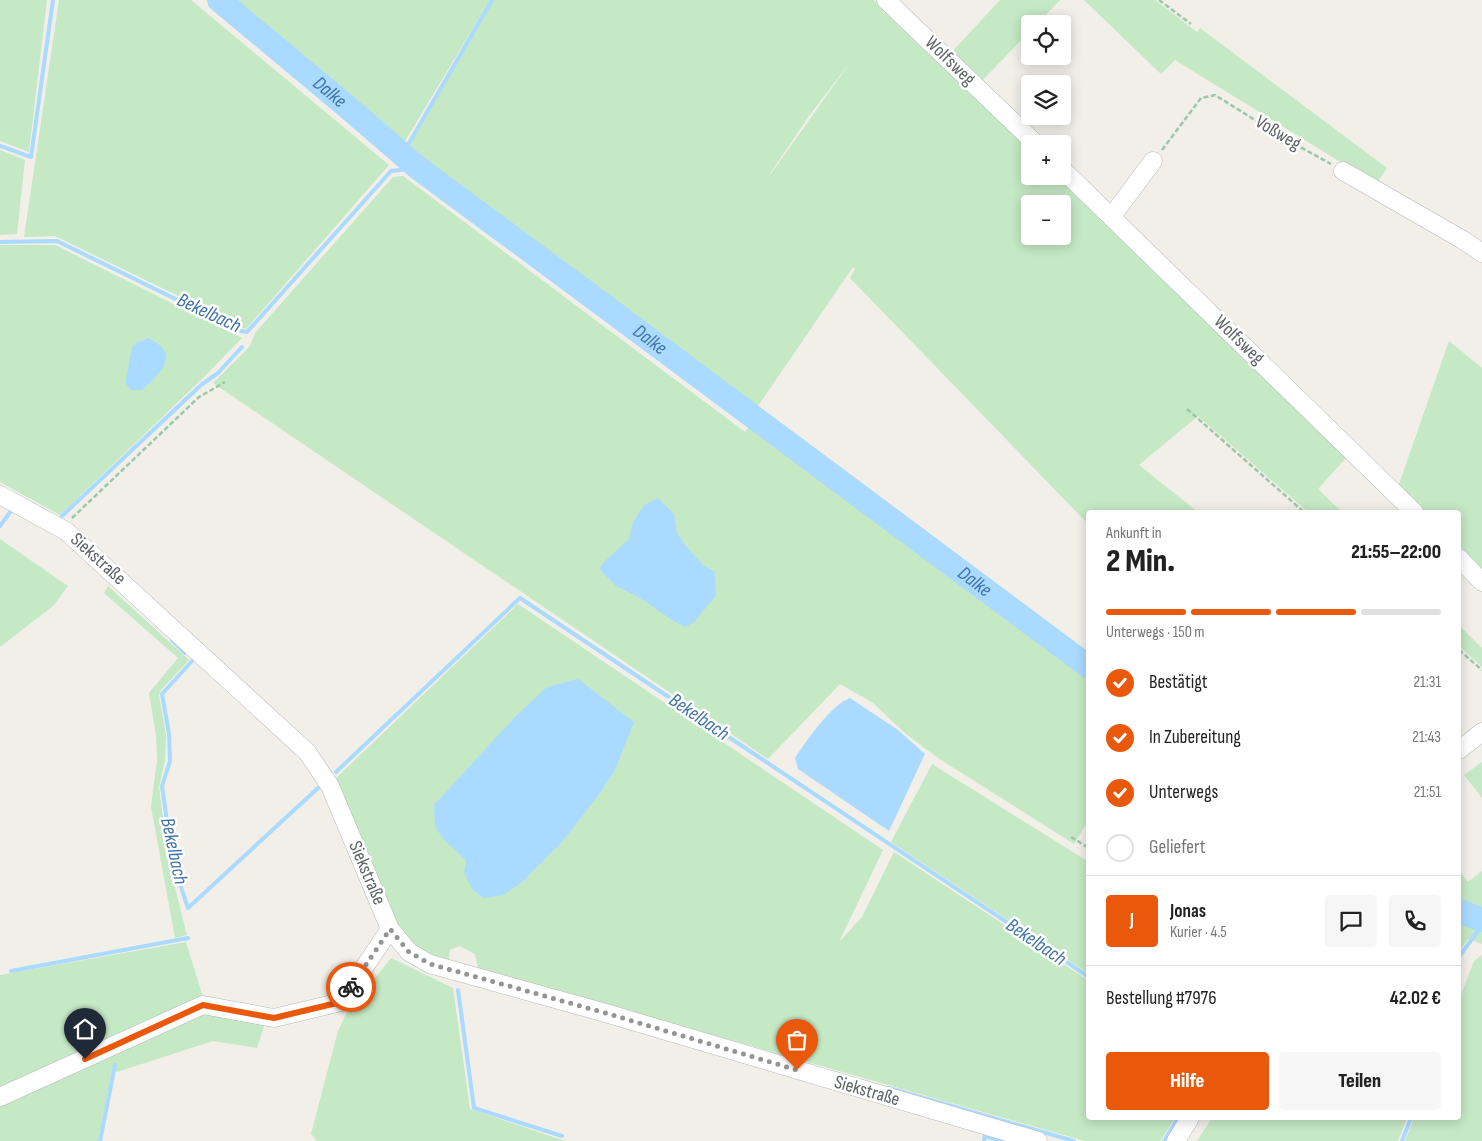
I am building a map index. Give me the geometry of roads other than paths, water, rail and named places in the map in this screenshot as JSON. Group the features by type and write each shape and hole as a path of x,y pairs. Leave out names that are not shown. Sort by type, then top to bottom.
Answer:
{"street":[{"name":"Wolfsweg","path":"886,0 1027,135"},
{"path":"1112,216 1153,161"},
{"path":"1343,171 1463,240 1482,253"},
{"name":"Wolfsweg","path":"1071,177 1412,510"},
{"name":"Siekstraße","path":"0,495 66,531 307,752 330,786 390,929 409,952 430,964 609,1014 1038,1141"},
{"path":"1461,560 1482,582"},
{"path":"1461,748 1482,732"},
{"path":"0,1097 203,1005 274,1018 341,1002 390,929"},
{"path":"1176,1141 1189,1120"}],"water":[{"path":"148,338 164,350 165,364 156,377 142,390 131,390 126,384 126,379 132,347 136,343"},
{"path":"658,498 674,514 677,533 685,545 703,565 715,572 716,595 695,621 686,627 675,622 640,598 616,586 599,569 629,539 633,522 644,505"},
{"path":"578,679 634,722 615,770 600,793 562,842 521,883 503,895 484,898 472,889 464,873 466,860 443,839 435,826 434,805 517,715 547,687"},
{"path":"850,698 898,730 925,754 889,831 798,769 795,758 806,742 827,715"}],"waterway":[{"path":"0,146 31,157 53,0"},
{"name":"Dalke","path":"219,0 418,168 1086,665"},
{"path":"402,155 492,0"},
{"name":"Bekelbach","path":"0,242 57,241 241,331 247,332 391,171 418,168"},
{"path":"62,516 201,385 218,373 242,347"},
{"path":"0,526 11,511"},
{"name":"Bekelbach","path":"336,772 520,598 1086,975"},
{"name":"Bekelbach","path":"172,640 185,653"},
{"name":"Bekelbach","path":"193,660 162,694 169,734 170,761 162,786 173,863 188,908 318,788"},
{"name":"Dalke","path":"1461,912 1482,920"},
{"name":"Bekelbach","path":"1461,954 1482,925"},
{"path":"11,971 188,938"},
{"path":"458,990 474,1108 562,1136"},
{"path":"100,1141 115,1065"},
{"path":"889,1088 1074,1141"},
{"path":"1164,1141 1177,1120"},
{"path":"1402,1141 1410,1120"},
{"path":"984,1141 985,1136 1001,1141"}]}
